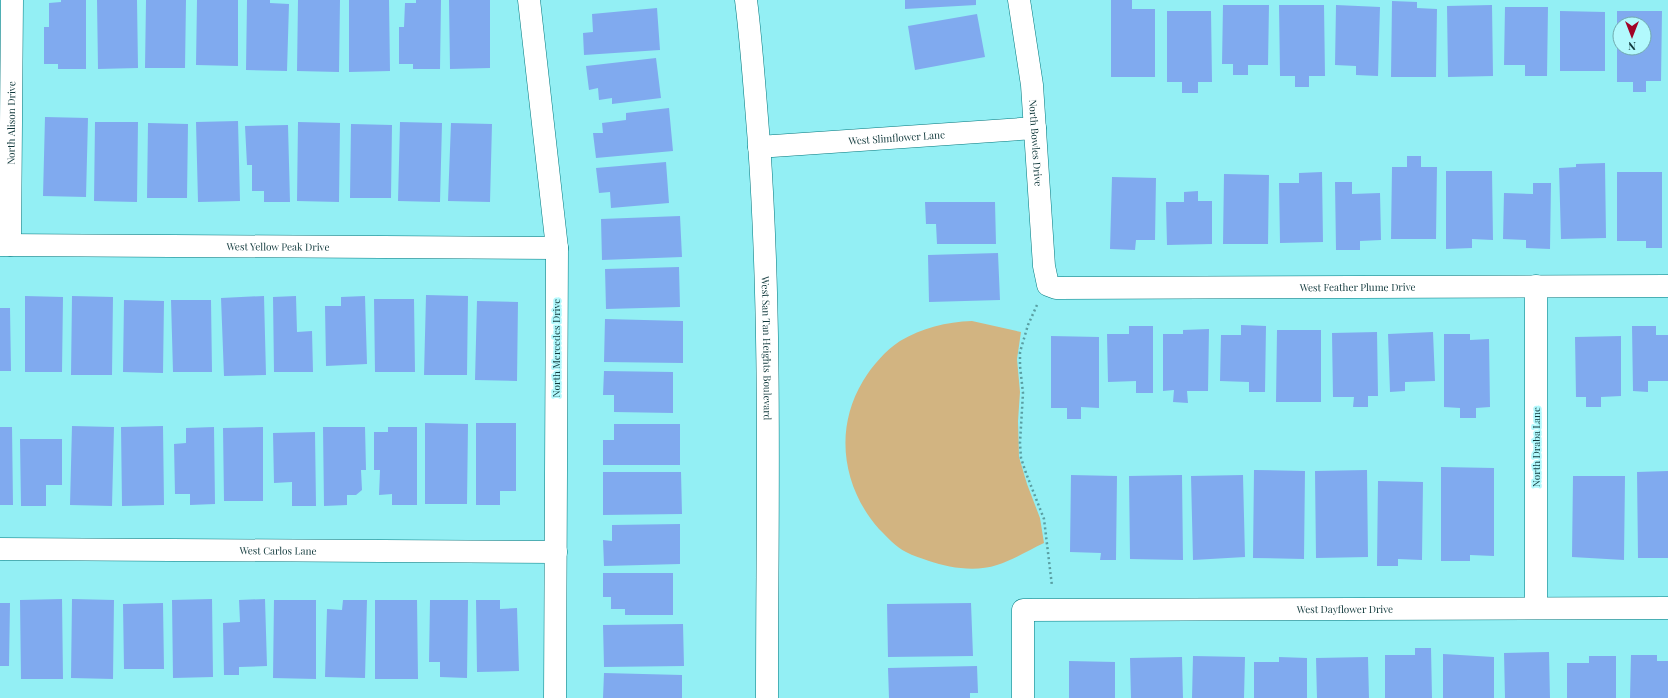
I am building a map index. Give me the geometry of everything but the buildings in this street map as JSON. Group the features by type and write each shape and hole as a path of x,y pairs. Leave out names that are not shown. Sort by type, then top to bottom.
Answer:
{"street":[{"name":"North Alison Drive","path":"5,245 12,0"},
{"name":"North Mercedes Drive","path":"529,0 557,248 555,698"},
{"name":"West San Tan Heights Boulevard","path":"746,0 751,41 759,147 767,300 767,698"},
{"name":"North Bowles Drive","path":"1019,0 1032,85 1044,266 1048,285"},
{"name":"West Slimflower Lane","path":"759,147 1035,128"},
{"name":"West Yellow Peak Drive","path":"5,245 557,248"},
{"name":"West Feather Plume Drive","path":"1048,285 1056,288 1668,286"},
{"name":"North Draba Lane","path":"1536,286 1536,608"},
{"name":"West Carlos Lane","path":"0,549 556,552"},
{"name":"West Dayflower Drive","path":"1023,698 1022,610 1668,608"}],"path":[{"path":"1048,285 1033,313 1020,352 1023,393 1020,443 1024,466 1044,519 1056,610"}],"shaded area":[{"path":"972,321 1021,332 1017,359 1020,392 1018,421 1019,457 1027,484 1040,518 1044,543 1003,563 989,567 972,569 945,566 912,555 892,542 879,529 866,513 850,476 846,457 846,438 848,418 854,399 870,370 889,349 908,336 926,329 944,324"}]}
